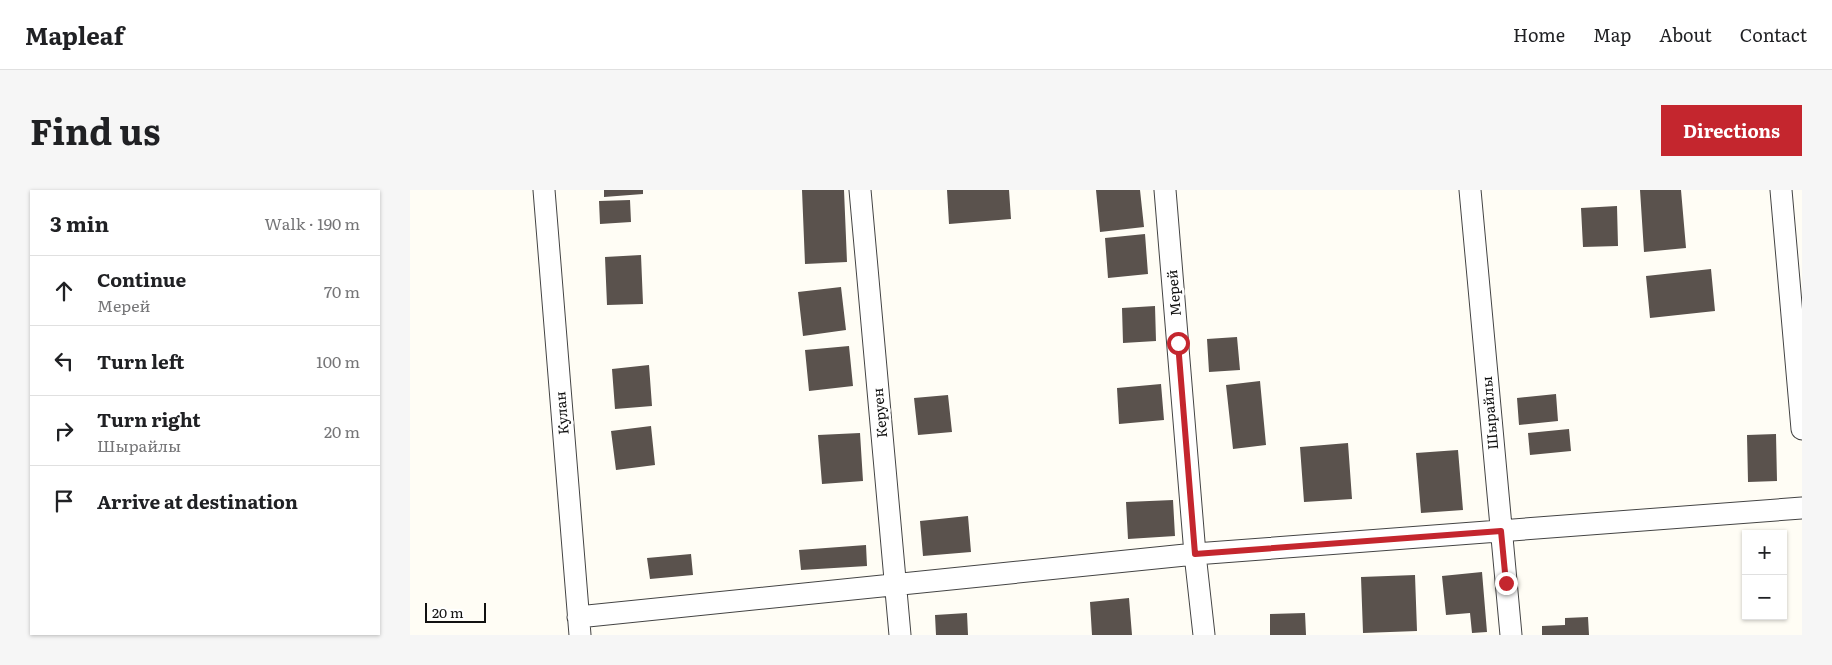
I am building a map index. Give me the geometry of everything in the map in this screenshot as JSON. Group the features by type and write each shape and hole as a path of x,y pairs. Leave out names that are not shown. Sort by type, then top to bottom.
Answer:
{"street":[{"name":"Кулан","path":"544,190 579,626"},
{"name":"Керуен","path":"860,190 900,635"},
{"name":"Мерей","path":"1166,190 1195,554 1204,635"},
{"name":"Шырайлы","path":"1470,190 1511,635"},
{"path":"1781,190 1802,430"},
{"path":"579,626 894,585 1195,554 1802,508"}],"building":[{"path":"604,190 643,190 643,194 604,197"},
{"path":"802,190 844,190 847,262 805,264"},
{"path":"947,190 1009,190 1011,219 949,224"},
{"path":"1096,190 1140,190 1144,227 1100,232"},
{"path":"1640,190 1681,190 1686,248 1644,252"},
{"path":"630,200 631,222 600,224 599,201"},
{"path":"1617,206 1618,246 1583,247 1581,208"},
{"path":"1145,234 1148,274 1108,278 1105,238"},
{"path":"641,255 643,304 607,305 605,257"},
{"path":"1711,269 1715,311 1650,318 1646,276"},
{"path":"841,287 846,330 803,336 798,292"},
{"path":"1155,306 1156,341 1123,343 1122,308"},
{"path":"1237,337 1240,370 1209,372 1207,339"},
{"path":"849,346 853,386 809,391 805,350"},
{"path":"649,365 652,406 615,409 612,369"},
{"path":"1260,381 1266,445 1233,449 1226,385"},
{"path":"1161,384 1164,420 1119,424 1117,388"},
{"path":"1556,394 1558,421 1519,425 1517,398"},
{"path":"948,395 952,432 918,435 914,398"},
{"path":"651,426 655,465 616,470 611,431"},
{"path":"1569,429 1571,451 1530,455 1528,433"},
{"path":"860,433 863,481 822,484 818,435"},
{"path":"1776,434 1777,481 1748,482 1747,435"},
{"path":"1348,443 1352,499 1304,502 1300,447"},
{"path":"1458,450 1463,510 1421,513 1416,453"},
{"path":"1173,500 1175,536 1128,539 1126,502"},
{"path":"968,516 971,552 923,556 920,521"},
{"path":"866,545 867,566 801,570 799,550"},
{"path":"691,554 693,575 650,579 647,558"},
{"path":"1482,572 1487,632 1472,633 1470,613 1446,615 1442,576"},
{"path":"1415,575 1417,631 1363,633 1361,577"},
{"path":"1129,598 1132,635 1092,635 1090,602"},
{"path":"967,613 968,635 936,635 935,615"},
{"path":"1305,613 1306,635 1270,635 1270,614"},
{"path":"1588,617 1589,635 1542,635 1542,626 1565,625 1565,618"}],"route":[{"path":"1178,343 1195,554 1501,531 1506,583"}]}
